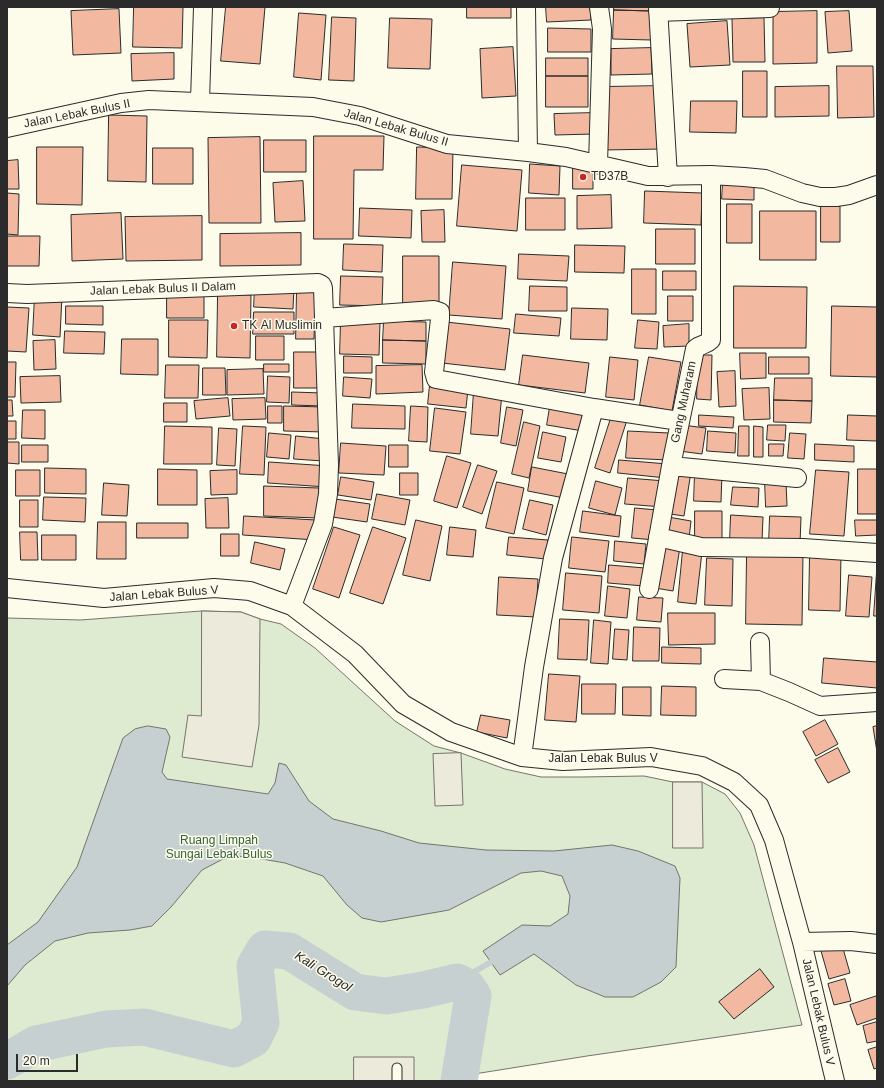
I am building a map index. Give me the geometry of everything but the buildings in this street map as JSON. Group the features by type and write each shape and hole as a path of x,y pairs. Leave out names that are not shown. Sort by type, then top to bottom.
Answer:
{"street":[{"path":"200,102 203,7"},
{"path":"526,7 528,152"},
{"path":"598,164 602,29 599,7"},
{"path":"668,177 658,9 770,8"},
{"name":"Jalan Lebak Bulus II","path":"7,128 121,103 149,100 313,107 360,116 447,144 566,157 648,176 668,177 711,175 765,179 802,193 820,197 849,195 877,185"},
{"name":"Gang Muharam","path":"649,589 670,466 695,349 699,346 707,344 711,340 711,175"},
{"name":"Jalan Lebak Bulus II Dalam","path":"7,294 318,282 323,288 324,318"},
{"path":"292,606 322,524 328,494 329,465 324,318 434,310 440,312 434,372 436,379 594,408 679,421"},
{"path":"522,757 534,667 553,558 594,408"},
{"path":"670,466 797,478"},
{"path":"658,537 701,547 803,548 877,554"},
{"name":"Jalan Lebak Bulus V","path":"7,588 104,598 214,588 250,590 292,606 355,654 403,704 451,732 522,757 563,761 652,757 702,766 734,782 759,805 774,840 802,942 835,1081"},
{"path":"760,642 761,681"},
{"path":"724,679 761,681 820,706 877,702"},
{"name":"Jalan Lebak Bulus V","path":"802,942 851,941 877,944"}],"lane":[{"path":"397,1068 397,1081"}],"green space":[{"name":"Ruang Limpah Sungai Lebak Bulus","path":"202,611 241,612 260,619 281,624 315,648 395,721 434,746 461,753 505,769 541,777 644,776 673,782 702,782 725,794 740,813 754,845 802,1025 587,1056 449,1078 449,1081 7,1081 7,618 80,620"}],"shaded area":[{"path":"202,611 241,612 260,619 259,725 252,767 182,757 188,715 201,716"},
{"path":"148,726 166,729 170,737 162,772 167,779 268,794 275,783 279,763 286,765 309,801 333,819 381,831 419,843 486,850 554,851 612,845 638,851 675,866 680,878 676,967 661,982 633,997 605,997 576,985 534,954 500,975 483,951 522,925 550,926 568,914 570,896 562,876 541,871 521,873 449,910 381,922 362,918 347,905 323,876 285,863 245,856 223,859 202,870 171,907 152,926 130,930 88,933 55,941 25,965 7,986 7,945 38,922 77,867 123,738 135,729"},
{"path":"461,753 463,805 435,806 433,754"},
{"path":"673,782 702,782 703,848 673,848"},
{"path":"354,1057 414,1057 414,1081 354,1081"}],"waterway":[{"name":"Kali Grogol","path":"7,1061 36,1044 106,1029 144,1027 234,1049 253,1039 261,1023 255,966 265,949 289,951 355,992 386,996 423,990 457,982 467,987 473,996 459,1081"},
{"path":"457,982 491,962"}],"place":[{"name":"TD37B","path":"583,177"},
{"name":"TK Al Muslimin","path":"234,326"}]}
